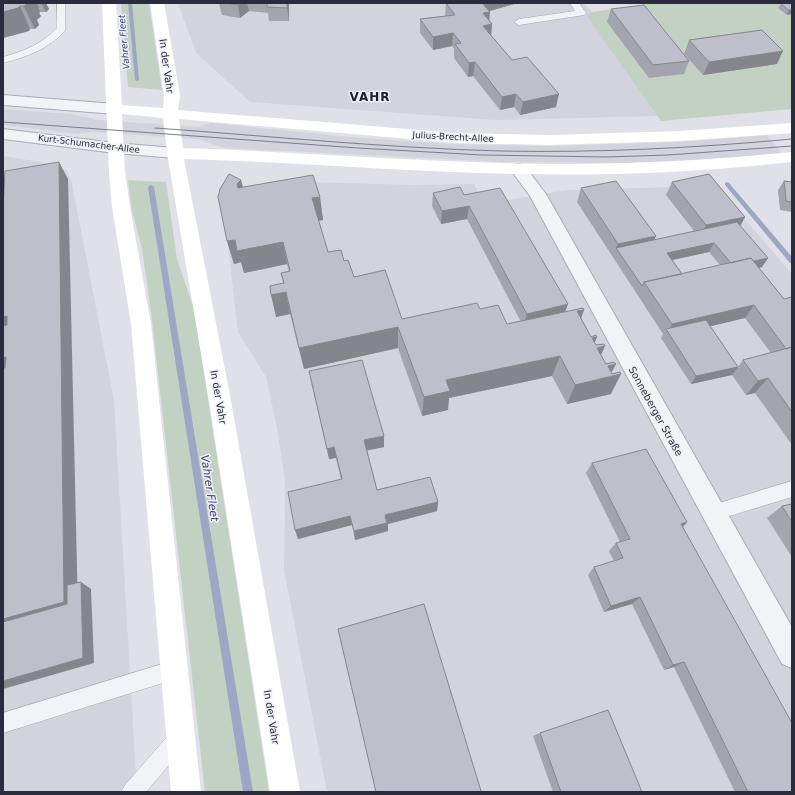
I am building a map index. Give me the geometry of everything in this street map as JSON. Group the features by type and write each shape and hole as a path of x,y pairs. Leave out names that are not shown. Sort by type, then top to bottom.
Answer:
{"main road":[{"path":"109,3 115,109 115,148 121,207 141,324 186,792"},
{"name":"In der Vahr","path":"157,3 172,95 170,113 174,153 219,395 285,792"},
{"name":"Julius-Brecht-Allee","path":"115,109 464,138 550,140 680,136 792,128"},
{"path":"174,153 518,169 690,166 740,163 792,156"}],"street":[{"path":"3,100 115,109"},
{"name":"Kurt-Schumacher-Allee","path":"3,134 115,148 174,153"},
{"name":"Sonneberger Straße","path":"518,169 537,194 792,654"}],"lane":[{"path":"3,60 30,52 53,40 62,29 61,3"},
{"path":"519,22 581,13 574,3"},
{"path":"713,513 792,489"},
{"path":"3,723 175,670"},
{"path":"132,792 181,736"}],"shaded area":[{"path":"178,3 584,3 592,12 586,15 658,116 495,120 250,102 196,53"},
{"path":"3,109 71,114 98,120 199,127 211,123 350,137 451,144 551,146 678,142 767,135 782,153 700,160 622,163 504,162 224,148 197,139 92,132 77,134 3,125"},
{"path":"3,156 53,164 67,171 72,184 114,400 137,792 3,792"},
{"path":"273,181 413,185 474,184 485,204 567,190 716,186 792,274 792,792 327,792 284,570 285,481 277,428 266,377 238,332 225,220 235,197"}],"green space":[{"path":"121,3 149,3 162,90 128,87"},
{"path":"653,3 792,3 792,109 661,121 586,15 592,12"},
{"path":"128,180 166,182 177,259 194,309 269,792 205,792 152,320 142,248 132,211"}],"building":[{"path":"3,3 28,3 24,6 3,12"},
{"path":"226,3 240,3 238,5"},
{"path":"267,3 287,3 287,8 267,7"},
{"path":"446,3 482,3 490,12 483,13 492,24 483,26 512,60 527,57 559,94 523,102 516,94 502,97 475,62 469,63 455,44 461,43 453,33 433,37 420,19 455,15"},
{"path":"792,3 792,10 789,10 781,4"},
{"path":"644,5 689,61 653,65 611,9"},
{"path":"762,30 783,51 709,62 689,40"},
{"path":"59,162 64,602 3,619 3,368 5,368 6,357 3,358 3,326 7,325 7,316 3,317 3,209 5,171"},
{"path":"229,174 241,180 237,184 238,188 313,175 320,197 312,198 328,252 341,250 344,261 348,260 354,277 385,270 402,319 477,303 480,309 498,305 507,324 583,308 584,310 577,311 591,337 596,335 597,337 592,338 596,345 604,344 605,346 597,348 606,364 614,362 616,364 608,366 612,374 620,372 621,374 575,385 560,356 446,380 450,391 424,397 398,327 299,348 286,292 271,295 270,286 284,283 281,273 290,271 283,242 237,251 235,240 227,241 218,197 220,189"},
{"path":"709,174 745,217 706,225 672,182"},
{"path":"616,181 656,236 618,244 581,188"},
{"path":"784,181 792,182 792,202 786,201"},
{"path":"460,187 464,195 500,188 568,304 527,314 469,206 442,211 433,193"},
{"path":"737,222 768,258 754,261 751,258 731,263 714,243 667,253 682,274 644,282 642,286 616,248"},
{"path":"751,258 784,299 792,297 792,347 786,349 754,305 672,324 644,282"},
{"path":"706,320 738,367 696,376 666,329"},
{"path":"792,347 792,412 768,378 758,381 743,360"},
{"path":"362,360 384,436 364,440 377,490 430,477 438,502 385,515 387,523 354,531 350,516 295,530 288,492 342,479 334,447 327,449 309,371"},
{"path":"646,449 687,522 681,524 792,723 792,792 748,792 684,662 673,665 640,597 611,606 594,567 623,558 616,543 630,539 592,463"},
{"path":"792,504 792,522 782,506"},
{"path":"81,582 83,658 3,681 3,622 67,604 67,585"},
{"path":"424,604 481,791 478,792 376,792 338,629"},
{"path":"608,710 642,792 561,792 540,733"}],"waterway":[{"name":"Vahrer Fleet","path":"130,3 137,80"},
{"path":"727,184 792,261"},
{"name":"Vahrer Fleet","path":"151,187 248,792"}],"tram line":[{"path":"3,122 358,148 482,155 606,157 668,155 792,146"},
{"path":"155,128 371,145 501,151 646,149 792,139"}],"district":[{"name":"VAHR","path":"370,97"}]}
